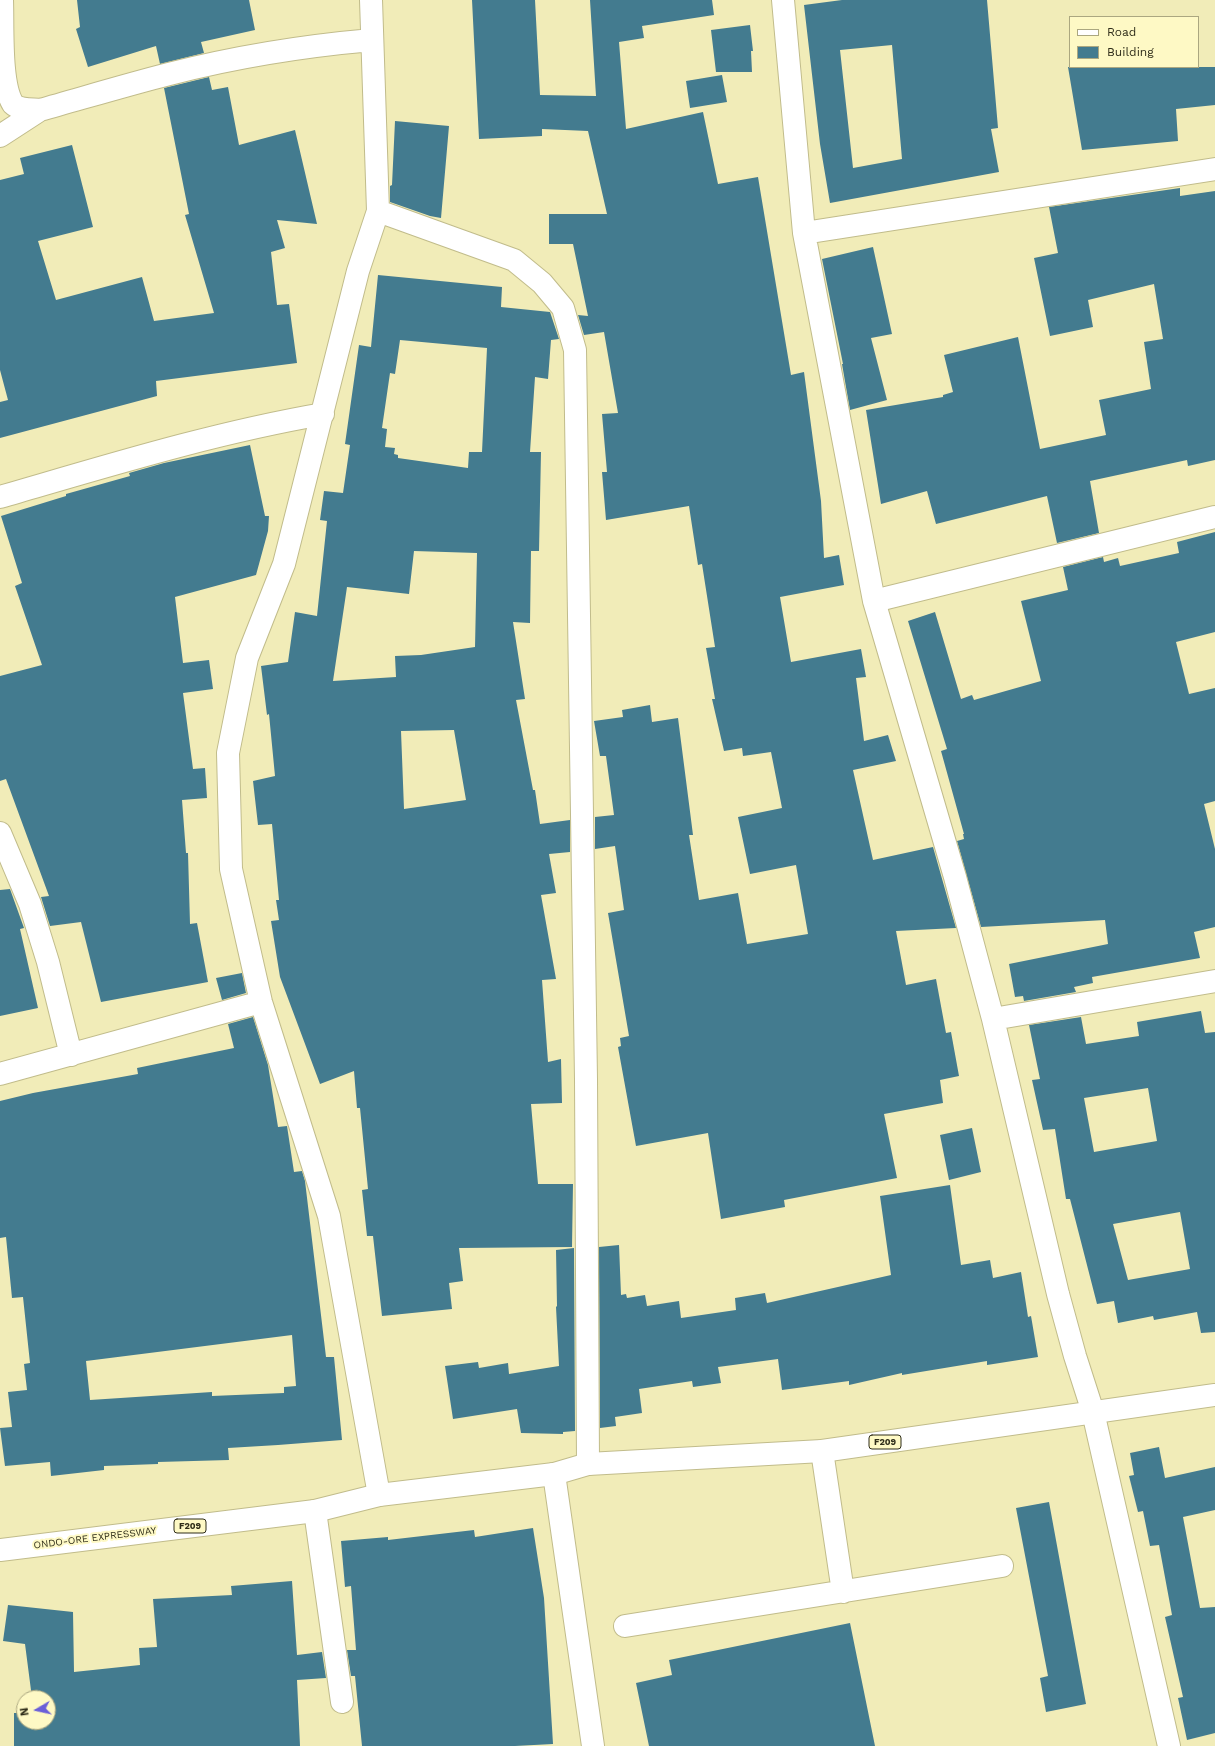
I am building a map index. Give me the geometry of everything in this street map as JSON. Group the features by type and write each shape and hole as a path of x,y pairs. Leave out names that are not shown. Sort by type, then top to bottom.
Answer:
{"street":[{"path":"2,0 2,76 14,105 23,109 40,110"},
{"path":"371,0 378,211 358,271 284,564 247,658 228,753 231,868 261,1002 329,1216 379,1495"},
{"path":"783,0 804,233 874,601 955,877 993,1019 1058,1294 1075,1356 1093,1412 1169,1746"},
{"path":"0,136 40,110 169,74 249,56 310,46 372,40"},
{"path":"804,233 1215,169"},
{"path":"378,211 514,260 542,283 563,308 575,350 585,992 588,1464"},
{"path":"0,497 267,424 323,414"},
{"path":"874,601 1215,516"},
{"path":"0,834 30,904 48,962 71,1055"},
{"path":"993,1019 1215,981"},
{"path":"0,1074 261,1002"},
{"name":"F209","path":"379,1495 554,1474 588,1464 822,1451 1215,1395"},
{"path":"822,1451 843,1592"},
{"path":"554,1474 593,1746"},
{"name":"ONDO-ORE EXPRESSWAY","path":"0,1550 315,1511 379,1495"},
{"path":"315,1511 342,1702"},
{"path":"625,1626 1002,1566"}],"building":[{"path":"77,0 249,0 255,30 201,42 204,53 160,64 156,46 88,67 76,29 80,27"},
{"path":"472,0 535,0 540,95 596,96 590,0 712,0 714,15 642,26 644,38 619,42 626,129 703,112 718,184 758,177 791,375 804,372 821,501 824,558 839,555 844,585 780,597 791,662 861,649 866,677 856,678 864,741 888,735 896,761 853,770 873,860 933,847 956,928 896,931 906,985 936,979 946,1033 951,1032 959,1076 940,1080 943,1103 884,1114 897,1178 784,1200 785,1207 721,1219 708,1133 636,1146 618,1047 621,1046 620,1038 629,1036 608,913 624,910 615,846 595,849 595,817 614,815 606,756 600,756 594,721 623,717 622,710 650,705 652,722 678,718 693,835 689,835 699,900 738,893 747,944 808,934 796,865 750,874 738,817 782,808 771,752 743,756 742,748 724,751 712,699 715,699 706,648 715,647 702,564 698,565 689,506 606,520 602,472 607,472 602,414 618,413 604,332 584,335 578,315 588,316 573,244 549,244 549,214 607,214 588,131 542,129 542,136 479,139"},
{"path":"842,0 987,0 998,128 991,129 999,172 830,203 820,144 804,5","holes":["892,45 902,159 853,168 840,50"]},
{"path":"750,25 753,51 751,51 752,72 716,72 711,30"},
{"path":"1068,67 1215,67 1215,105 1176,109 1178,141 1082,150"},
{"path":"722,75 727,102 690,108 686,81"},
{"path":"209,77 212,90 228,87 239,145 295,130 317,224 277,220 285,248 271,252 277,305 289,304 297,363 156,381 157,396 0,438 0,402 8,400 0,370 0,180 24,174 20,158 72,145 93,227 38,241 56,300 142,277 154,321 214,313 185,215 189,214 164,88"},
{"path":"395,121 449,126 441,218 430,216 390,202"},
{"path":"1180,188 1180,196 1215,191 1215,460 1188,466 1187,460 1090,481 1099,533 1057,543 1047,496 936,524 927,491 881,504 866,410 943,397 943,395 953,392 944,355 1018,337 1040,449 1106,435 1099,400 1151,389 1144,342 1163,339 1154,284 1088,300 1093,327 1050,336 1034,258 1058,253 1049,207"},
{"path":"873,247 892,334 871,338 887,400 850,410 843,364 822,259"},
{"path":"378,275 502,287 501,307 550,312 559,339 551,340 548,379 535,377 530,452 541,452 539,551 531,551 530,623 513,622 525,699 516,700 533,790 535,790 540,824 570,820 570,852 549,854 556,893 541,895 556,979 542,980 548,1062 561,1059 562,1103 531,1104 538,1184 573,1184 572,1247 459,1248 463,1281 449,1283 452,1309 382,1316 373,1236 367,1236 362,1190 368,1189 360,1108 357,1108 354,1071 320,1084 280,977 271,921 279,920 276,900 279,900 272,824 258,825 253,781 275,776 269,714 267,715 261,666 288,662 295,612 317,616 327,521 320,520 324,491 343,493 350,445 345,444 359,345 371,347","holes":["400,340 487,348 482,452 469,452 468,468 398,458 398,455 394,454 395,448 385,447 387,429 382,428 390,373 395,374","414,551 477,553 475,647 421,655 395,656 396,677 333,681 347,587 409,594","454,730 466,800 404,809 401,731"]},
{"path":"250,445 265,516 269,516 268,531 256,575 175,597 183,663 209,660 213,689 183,693 193,769 205,768 207,798 182,800 186,853 188,853 190,924 197,923 208,982 101,1002 81,922 50,926 41,897 49,896 6,779 0,781 0,676 42,665 15,586 22,583 1,516 66,496 66,494 130,476 129,473 164,463"},
{"path":"1215,532 1215,632 1176,642 1189,694 1215,688 1215,801 1204,804 1215,849 1215,927 1194,932 1200,958 1092,977 1093,983 1074,987 1076,992 1024,1001 1023,996 1015,997 1009,964 1108,944 1105,920 981,927 957,841 964,839 964,834 941,751 947,749 908,621 935,612 961,699 972,695 974,700 1041,681 1021,601 1068,590 1063,567 1103,557 1104,562 1118,558 1120,566 1179,553 1177,542"},
{"path":"10,889 24,928 20,929 38,1008 0,1016 0,890"},
{"path":"242,973 246,993 222,1000 216,978"},
{"path":"1201,1011 1205,1033 1215,1032 1215,1332 1201,1333 1197,1312 1154,1320 1153,1316 1118,1323 1114,1301 1097,1304 1070,1199 1066,1199 1055,1129 1043,1130 1032,1080 1040,1079 1029,1025 1081,1017 1086,1044 1139,1036 1137,1022","holes":["1148,1088 1157,1141 1094,1152 1084,1098","1180,1212 1190,1269 1128,1280 1113,1224"]},
{"path":"253,1017 268,1065 278,1127 287,1126 294,1172 302,1171 305,1181 326,1357 334,1357 342,1440 228,1448 229,1460 158,1462 158,1464 104,1466 104,1470 51,1476 50,1462 5,1466 0,1428 12,1427 8,1392 27,1390 24,1364 30,1363 23,1297 12,1298 6,1237 0,1238 0,1101 33,1093 138,1074 137,1068 234,1048 228,1024","holes":["292,1335 296,1386 284,1387 284,1393 212,1396 212,1392 90,1400 86,1361"]},
{"path":"972,1128 981,1172 949,1180 940,1135"},
{"path":"950,1185 961,1265 990,1260 993,1278 1021,1272 1028,1317 1031,1316 1038,1357 987,1365 987,1361 902,1375 902,1373 849,1385 849,1381 782,1390 778,1359 718,1367 721,1383 693,1387 692,1381 639,1389 642,1413 615,1417 616,1426 600,1428 599,1247 619,1245 621,1295 626,1294 627,1298 645,1295 647,1306 679,1301 681,1318 736,1310 735,1298 765,1293 767,1303 891,1275 880,1196"},
{"path":"574,1248 575,1431 563,1432 563,1434 521,1433 517,1409 453,1419 445,1366 478,1362 479,1368 508,1363 509,1374 559,1366 556,1307 556,1250"},
{"path":"1159,1447 1165,1478 1215,1467 1215,1510 1183,1517 1200,1608 1215,1607 1215,1733 1187,1740 1178,1698 1183,1697 1165,1617 1172,1615 1159,1545 1150,1546 1143,1511 1138,1512 1129,1476 1134,1475 1130,1453"},
{"path":"1049,1502 1086,1704 1046,1712 1040,1678 1048,1676 1016,1508"},
{"path":"533,1528 544,1598 553,1744 515,1746 362,1746 355,1676 351,1676 347,1650 356,1650 351,1586 345,1587 341,1541 388,1537 388,1540 474,1530 475,1537"},
{"path":"292,1581 297,1655 322,1652 326,1678 297,1680 300,1746 14,1746 14,1713 16,1713 16,1730 56,1730 56,1690 31,1690 25,1644 3,1641 8,1605 73,1612 74,1672 140,1665 139,1648 157,1647 153,1599 232,1595 231,1586"},
{"path":"850,1623 875,1746 649,1746 636,1683 672,1675 669,1660"}]}
